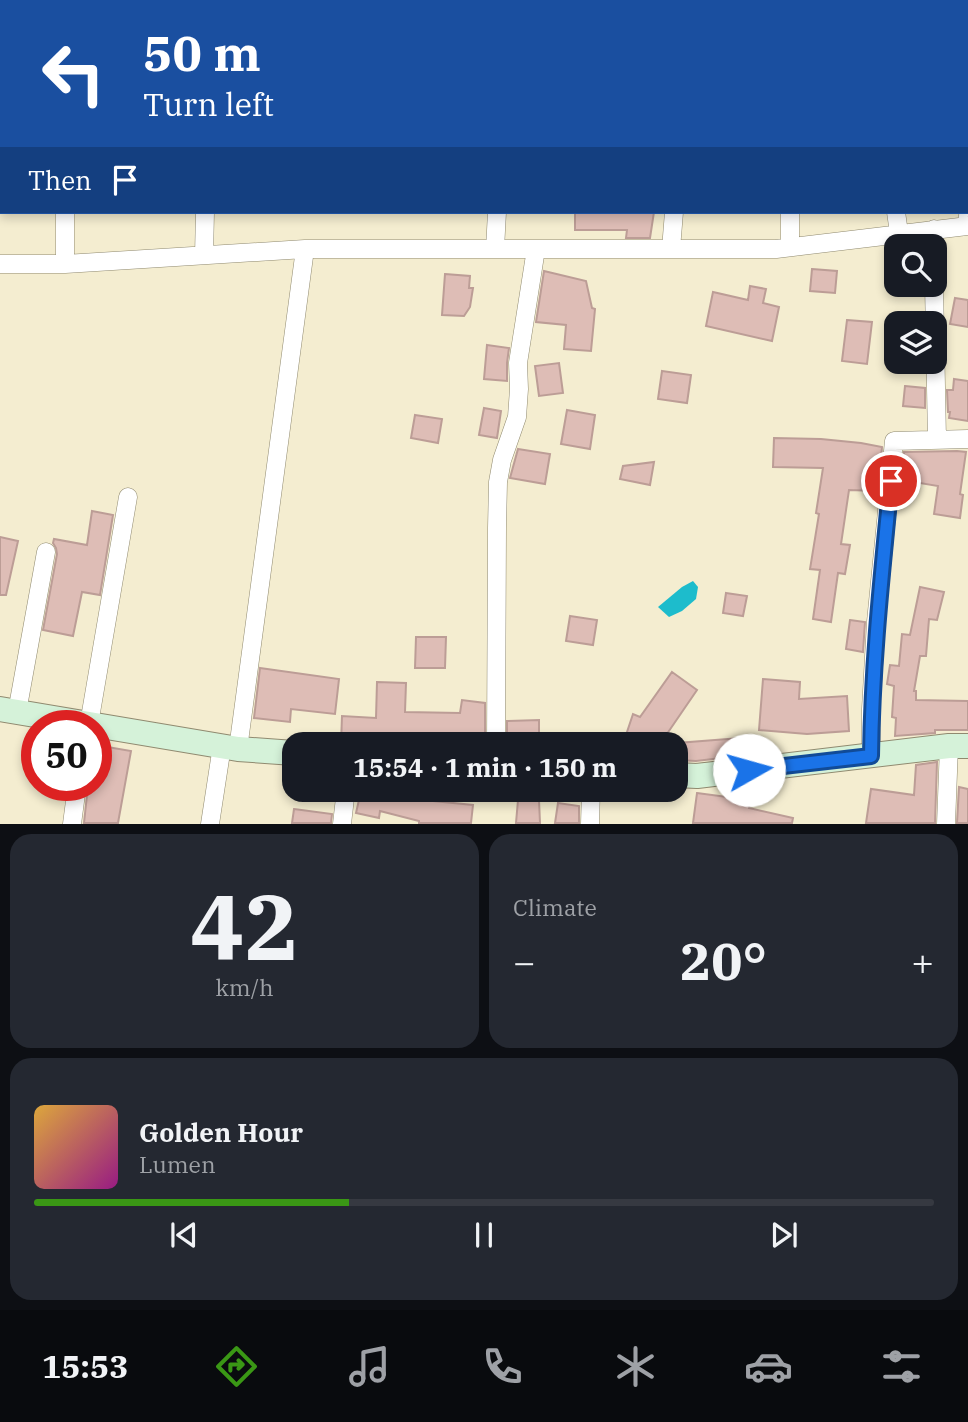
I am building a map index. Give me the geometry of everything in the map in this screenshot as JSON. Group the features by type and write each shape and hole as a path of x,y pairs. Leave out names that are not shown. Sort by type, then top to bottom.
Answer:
{"main road":[{"path":"112,728 230,748 282,752"},
{"path":"688,776 959,746"}],"street":[{"path":"65,214 65,264"},
{"path":"204,255 205,214"},
{"path":"495,249 497,214"},
{"path":"671,249 674,214"},
{"path":"790,214 790,247"},
{"path":"896,214 899,233"},
{"path":"941,234 965,221"},
{"path":"0,264 65,264 304,249 776,249 906,234"},
{"path":"209,824 230,748 304,249"},
{"path":"496,732 498,482 502,460 517,417 518,363 536,249"},
{"path":"934,297 937,440"},
{"path":"871,756 876,622 894,441 968,439"},
{"path":"91,710 128,497"},
{"path":"8,710 46,552"},
{"path":"946,824 959,746"},
{"path":"72,824 75,801"},
{"path":"342,824 345,802"},
{"path":"590,824 591,802"}],"water":[{"path":"693,581 698,587 696,599 682,611 669,617 658,607 682,587"}],"building":[{"path":"575,214 654,214 650,238 626,238 627,230 575,230"},
{"path":"812,269 837,271 835,293 810,291"},
{"path":"544,271 586,281 592,308 595,309 591,351 564,349 566,325 536,322"},
{"path":"445,274 470,276 469,288 473,288 470,307 464,316 442,315"},
{"path":"750,286 766,289 763,303 779,307 772,341 706,326 713,292 748,300"},
{"path":"955,298 968,300 968,327 950,324"},
{"path":"847,320 872,322 867,364 842,361"},
{"path":"487,345 509,348 507,381 484,379"},
{"path":"559,363 563,393 539,396 535,366"},
{"path":"662,371 691,375 687,403 658,399"},
{"path":"954,379 968,381 968,421 949,418 947,390 953,390"},
{"path":"905,386 925,388 925,408 903,406"},
{"path":"484,408 501,411 497,438 479,435"},
{"path":"567,410 595,415 590,449 561,444"},
{"path":"415,415 442,419 438,443 411,438"},
{"path":"774,438 821,439 882,447 878,491 849,490 841,544 850,545 845,574 838,573 831,622 813,619 820,570 810,569 823,468 773,467"},
{"path":"518,449 550,454 545,484 510,478"},
{"path":"904,452 966,452 960,494 963,495 960,518 934,514 938,486 902,480"},
{"path":"654,462 650,485 620,479 623,466"},
{"path":"92,511 113,515 100,595 82,592 73,636 43,630 57,554 54,539 87,545"},
{"path":"0,537 18,541 6,595 0,595"},
{"path":"920,587 944,592 937,620 929,619 926,656 920,656 914,691 916,700 968,701 968,730 935,730 935,733 895,736 896,718 892,717 894,686 887,684 890,665 899,666 902,634 910,635"},
{"path":"726,593 747,596 743,616 723,613"},
{"path":"570,616 597,620 593,645 566,641"},
{"path":"850,620 865,622 863,652 846,649"},
{"path":"416,637 446,637 445,668 415,668"},
{"path":"260,668 339,679 335,714 291,709 290,722 254,718"},
{"path":"672,672 697,690 668,732 627,732 633,714 640,717"},
{"path":"763,679 800,682 799,699 847,696 849,731 807,734 759,730"},
{"path":"377,682 406,683 405,712 460,713 462,700 485,703 485,732 341,732 342,716 376,718"},
{"path":"539,720 539,732 507,732 507,721"},
{"path":"753,737 755,754 688,761 688,742"},
{"path":"112,748 131,751 118,823 84,823 86,801 112,801"},
{"path":"937,762 935,823 866,823 871,789 914,795 916,765"},
{"path":"959,787 968,789 968,823 957,823"},
{"path":"697,793 750,800 749,808 793,818 792,823 693,823"},
{"path":"358,802 443,802 473,805 471,823 419,823 380,811 379,818 356,813"},
{"path":"518,802 539,802 540,823 516,823"},
{"path":"558,803 579,806 579,823 555,823"},
{"path":"294,809 332,814 331,823 292,823"}],"route":[{"path":"749,770 871,756 876,622 891,481"}]}
